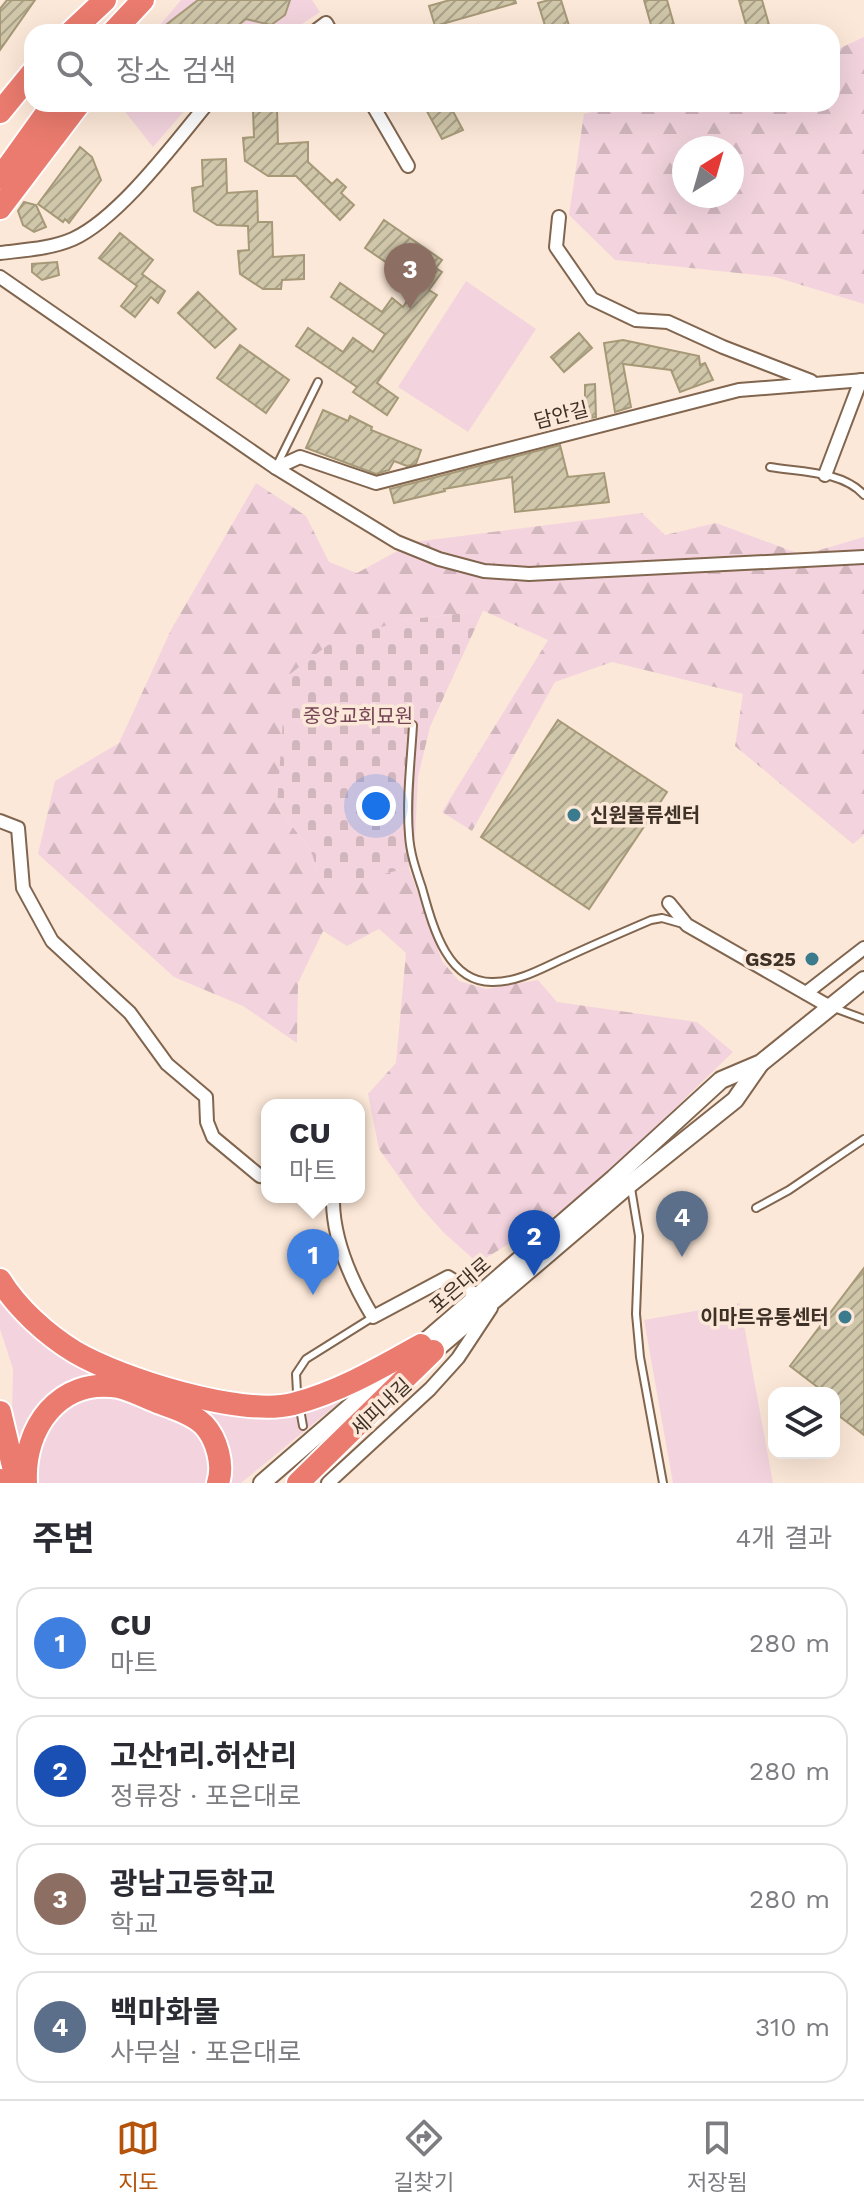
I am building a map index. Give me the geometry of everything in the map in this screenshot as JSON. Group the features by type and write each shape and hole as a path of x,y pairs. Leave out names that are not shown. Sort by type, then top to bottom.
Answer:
{"highway":[{"path":"80,24 105,0"},
{"path":"98,24 117,0"},
{"path":"120,24 143,0"},
{"path":"136,24 153,0"},
{"path":"0,112 24,83"},
{"path":"0,152 29,112"},
{"path":"0,178 47,112"},
{"path":"0,208 73,112"},
{"path":"0,1280 8,1294 40,1325 75,1352 214,1402 291,1405 357,1381 427,1348"},
{"path":"306,1478 427,1348"},
{"path":"26,1483 31,1440 43,1417 65,1395 91,1386 120,1387 183,1412 203,1424 217,1444 218,1483"},
{"path":"0,1412 17,1483"}],"street":[{"path":"0,253 51,246 91,229 149,174 200,112"},
{"path":"377,112 408,166"},
{"path":"559,217 556,247 592,299 636,320 668,322 814,382"},
{"path":"0,277 276,468 397,542 439,559 484,571 529,574 864,557"},
{"path":"825,475 863,380"},
{"name":"담안길","path":"276,468 300,457 376,483 739,390 863,380"},
{"path":"0,821 18,828 23,888 52,941 130,1013 167,1064 206,1097 207,1122 213,1137 261,1176"},
{"path":"669,903 687,925 830,1007"},
{"path":"806,993 864,948"},
{"name":"포은대로","path":"262,1483 427,1348 499,1297 630,1184 735,1100 761,1063 864,980"},
{"name":"포은대로","path":"278,1483 427,1348 478,1296 721,1080 761,1063"},
{"path":"333,1203 334,1227 340,1245 373,1317 448,1277 478,1296"},
{"name":"세피내길","path":"328,1483 430,1389 458,1358 499,1297"}],"lane":[{"path":"276,468 318,382"},
{"path":"770,467 825,475 856,486 864,495"},
{"path":"413,725 408,831 411,851 440,940 453,963 466,975 492,982 517,979 651,920 662,918 687,925"},
{"path":"830,1007 864,1019"},
{"path":"756,1208 789,1190 864,1139"},
{"path":"630,1184 639,1236 636,1314 640,1357 663,1483"},
{"path":"297,1392 296,1374 306,1359 373,1317"},
{"path":"300,1409 303,1426"},
{"path":"306,1478 317,1483"}],"green space":[{"path":"181,0 312,0 320,12 302,24 161,24"},
{"path":"864,37 864,304 775,277 615,260 569,215 584,114 840,112 840,48"},
{"path":"125,112 183,112 153,147"},
{"path":"466,281 536,329 468,432 398,387"},
{"path":"256,483 306,516 329,562 357,573 414,542 642,513 665,535 716,523 803,555 864,537 864,835 853,844 735,746 743,694 612,662 555,682 472,831 442,812 548,640 484,611 402,620 277,806 311,851 323,887 409,868 442,961 459,981 486,989 538,980 557,1002 697,1022 733,1052 583,1197 478,1263 444,1233 419,1205 379,1149 368,1094 396,1063 406,953 379,929 347,946 323,931 298,983 297,1043 243,1006 174,977 38,854 55,781 119,743 171,630"},
{"name":"중앙교회묘원","path":"483,611 430,727 418,777 415,838 409,868 323,888 311,851 277,806 286,677 328,645 402,620"},
{"path":"0,1292 25,1321 223,1407 356,1389 241,1483 224,1483 219,1439 100,1380 63,1384 34,1416 21,1450 12,1413 13,1369 0,1329"},
{"path":"740,1303 773,1483 673,1483 644,1320"},
{"path":"91,1393 118,1395 164,1409 209,1439 214,1483 36,1483 37,1441 65,1404"}],"building":[{"path":"7,0 35,0 0,50 0,9"},
{"path":"198,0 290,0 285,15 272,24 246,19 240,24 167,24"},
{"path":"450,0 515,0 516,3 442,24 434,24 429,6"},
{"path":"561,0 568,24 545,24 538,3"},
{"path":"644,0 667,0 674,24 651,24"},
{"path":"739,0 762,0 769,24 746,24"},
{"path":"253,112 277,112 278,144 308,142 308,162 332,184 337,179 346,187 341,193 354,205 340,220 296,176 268,176 245,161 243,138 254,137"},
{"path":"427,112 453,112 463,130 442,139"},
{"path":"80,147 92,157 101,180 69,223 65,219 63,222 38,204"},
{"path":"226,159 227,193 257,191 258,222 272,222 273,257 304,255 304,279 282,280 281,289 263,289 240,274 238,251 249,250 248,226 217,225 194,211 192,188 203,186 202,160"},
{"path":"24,202 36,205 46,227 34,232 23,225 18,211"},
{"path":"384,220 442,260 436,268 442,272 429,290 437,295 377,383 398,398 387,415 353,392 357,387 296,346 308,328 343,352 353,338 373,352 385,334 331,297 340,283 382,312 392,298 403,307 418,284 365,248"},
{"path":"120,233 153,260 142,274 165,291 158,303 151,297 135,317 121,306 137,286 99,258"},
{"path":"57,262 59,275 42,280 32,272 32,264"},
{"path":"198,292 236,329 215,348 178,313"},
{"path":"579,333 592,348 564,372 551,357"},
{"path":"623,340 699,356 700,365 705,363 713,380 680,392 671,370 623,364 631,407 615,412 604,343"},
{"path":"240,345 289,380 266,413 217,378"},
{"path":"595,384 596,417 585,419 585,385"},
{"path":"323,410 348,421 350,416 372,427 371,430 421,450 416,464 407,466 394,461 389,470 376,474 306,448"},
{"path":"560,445 568,477 604,473 609,502 515,512 512,477 444,489 394,503 390,489"},
{"name":"신원물류센터","path":"558,720 667,792 589,909 481,837"},
{"name":"이마트유통센터","path":"864,1268 864,1435 840,1417 840,1387 817,1387 790,1366"}],"place":[{"name":"광남고등학교","path":"410,309"},
{"name":"신원물류센터","path":"574,815"},
{"name":"GS25","path":"812,959"},
{"name":"백마화물","path":"682,1257"},
{"name":"고산1리.허산리","path":"534,1276"},
{"name":"CU","path":"313,1295"},
{"name":"이마트유통센터","path":"845,1317"}]}
